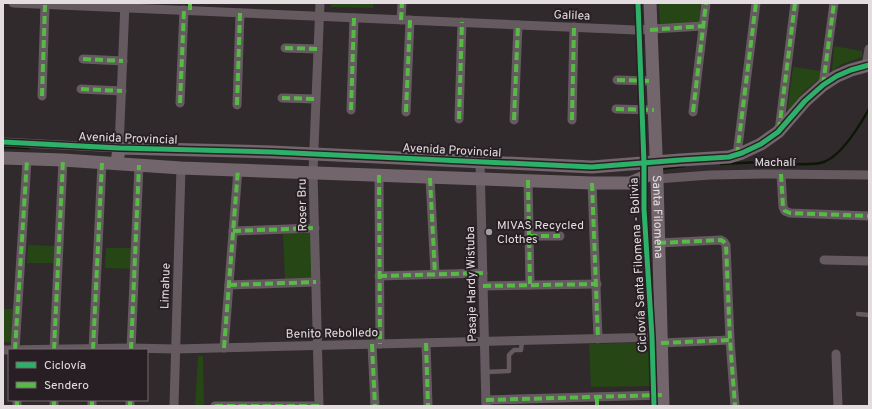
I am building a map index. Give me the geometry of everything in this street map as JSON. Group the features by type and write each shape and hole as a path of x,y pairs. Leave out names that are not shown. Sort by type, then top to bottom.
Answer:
{"street":[{"name":"Galilea","path":"13,3 45,5 125,5 188,8 240,13 650,30 703,26"},
{"name":"Roser Bru","path":"319,406 313,154 320,3"},
{"path":"402,3 406,20 406,112"},
{"name":"Santa Filomena","path":"650,3 663,401"},
{"path":"693,112 706,3"},
{"path":"736,155 756,3"},
{"path":"778,132 795,3"},
{"path":"823,85 834,3"},
{"path":"42,96 45,5"},
{"path":"117,164 120,148 125,5"},
{"path":"180,103 188,8"},
{"path":"237,105 240,13"},
{"path":"350,110 354,18"},
{"path":"459,119 462,22"},
{"path":"514,120 518,24"},
{"path":"572,120 574,27"},
{"path":"285,48 318,49"},
{"path":"868,65 869,49"},
{"path":"83,60 123,62"},
{"name":"Avenida Provincial","path":"3,158 63,160 181,168 313,172 430,178 630,183 656,171 729,157 761,144 778,132 805,101 823,85 837,76 868,65"},
{"path":"617,80 652,81"},
{"path":"81,89 122,91"},
{"path":"282,98 315,99"},
{"path":"616,109 654,110"},
{"name":"Avenida Provincial","path":"3,142 120,148 480,161 592,166 656,171"},
{"path":"15,349 27,160"},
{"path":"54,349 63,160"},
{"name":"Pasaje Hardy Wistuba","path":"480,161 486,403"},
{"path":"93,349 102,163"},
{"path":"131,349 139,165"},
{"name":"Limahue","path":"174,406 181,168"},
{"path":"224,348 238,169"},
{"name":"Machalí","path":"656,171 710,175 869,175"},
{"path":"781,174 783,207 785,211 790,213 869,216"},
{"path":"374,406 379,276 379,175"},
{"path":"430,178 435,274"},
{"path":"528,180 530,285"},
{"path":"592,183 598,339"},
{"path":"233,231 315,228"},
{"path":"529,236 560,236"},
{"path":"658,243 721,240 726,246 730,340 735,406"},
{"path":"824,260 869,261"},
{"path":"379,276 483,273"},
{"path":"229,285 316,282"},
{"path":"483,286 597,284"},
{"name":"Benito Rebolledo","path":"148,349 175,350 598,339 730,340"},
{"path":"426,343 428,406"},
{"name":"Benito Rebolledo","path":"54,349 131,349"},
{"path":"836,354 838,406"},
{"path":"486,403 663,401"},
{"path":"215,406 319,406"}],"lane":[{"path":"858,314 869,315"},
{"path":"486,372 508,372 509,355 514,350 521,350 522,341"}],"green space":[{"path":"331,3 373,3 373,8 331,7"},
{"path":"659,3 701,3 699,24 660,26"},
{"path":"834,46 862,51 862,57 842,64 832,71"},
{"path":"793,67 821,71 821,78 804,91 787,114"},
{"path":"310,231 313,278 285,279 283,234"},
{"path":"28,245 57,246 56,263 27,263"},
{"path":"106,248 135,248 134,269 105,268"},
{"path":"3,309 15,309 15,342 3,342"},
{"path":"657,342 657,386 591,387 589,344"},
{"path":"198,356 203,356 204,406 195,406"}],"waterway":[{"path":"771,162 808,164 820,163 827,160 834,156 848,141 869,109"},
{"path":"3,147 28,148"},
{"path":"721,164 760,162"},
{"path":"661,169 684,166"}],"marked path":[{"path":"190,3 190,10"},
{"path":"401,20 402,3"},
{"path":"693,112 706,3"},
{"path":"737,155 756,3"},
{"path":"779,130 795,3"},
{"path":"823,85 834,3"},
{"path":"42,96 45,5"},
{"path":"180,103 184,10"},
{"path":"237,105 240,13"},
{"path":"351,110 354,18"},
{"path":"406,112 410,20"},
{"path":"459,119 462,22"},
{"path":"514,120 518,25"},
{"path":"650,30 703,26"},
{"path":"572,120 574,27"},
{"path":"285,48 318,49"},
{"path":"83,59 123,61"},
{"path":"617,80 652,81"},
{"path":"81,89 122,91"},
{"path":"282,98 315,99"},
{"path":"616,109 654,110"},
{"path":"15,349 27,160"},
{"path":"54,349 63,160"},
{"path":"93,349 102,163"},
{"path":"131,349 139,165"},
{"path":"224,348 238,169"},
{"path":"781,174 783,207 785,211 790,213 869,216"},
{"path":"379,175 380,344"},
{"path":"430,178 435,274"},
{"path":"528,180 530,285"},
{"path":"592,183 598,339"},
{"path":"233,231 315,228"},
{"path":"529,236 560,236"},
{"path":"658,243 721,240 726,245 730,340 735,406"},
{"path":"379,276 483,273"},
{"path":"229,285 316,282"},
{"path":"483,286 597,284"},
{"path":"661,343 730,340"},
{"path":"426,343 428,406"},
{"path":"372,344 375,406"},
{"path":"486,400 662,395"},
{"path":"597,397 597,406"},
{"path":"17,401 17,406"},
{"path":"54,401 54,406"},
{"path":"92,401 92,406"},
{"path":"130,401 130,406"},
{"path":"215,406 319,406"}],"cycle path":[{"name":"Ciclovía Santa Filomena - Bolivia","path":"638,3 644,163 644,209 652,337 654,406"},
{"path":"3,142 119,148 272,152 592,167 729,157 761,144 778,132 805,101 823,85 837,76 869,65"}],"place":[{"name":"MIVAS Recycled Clothes","path":"489,232"}]}
